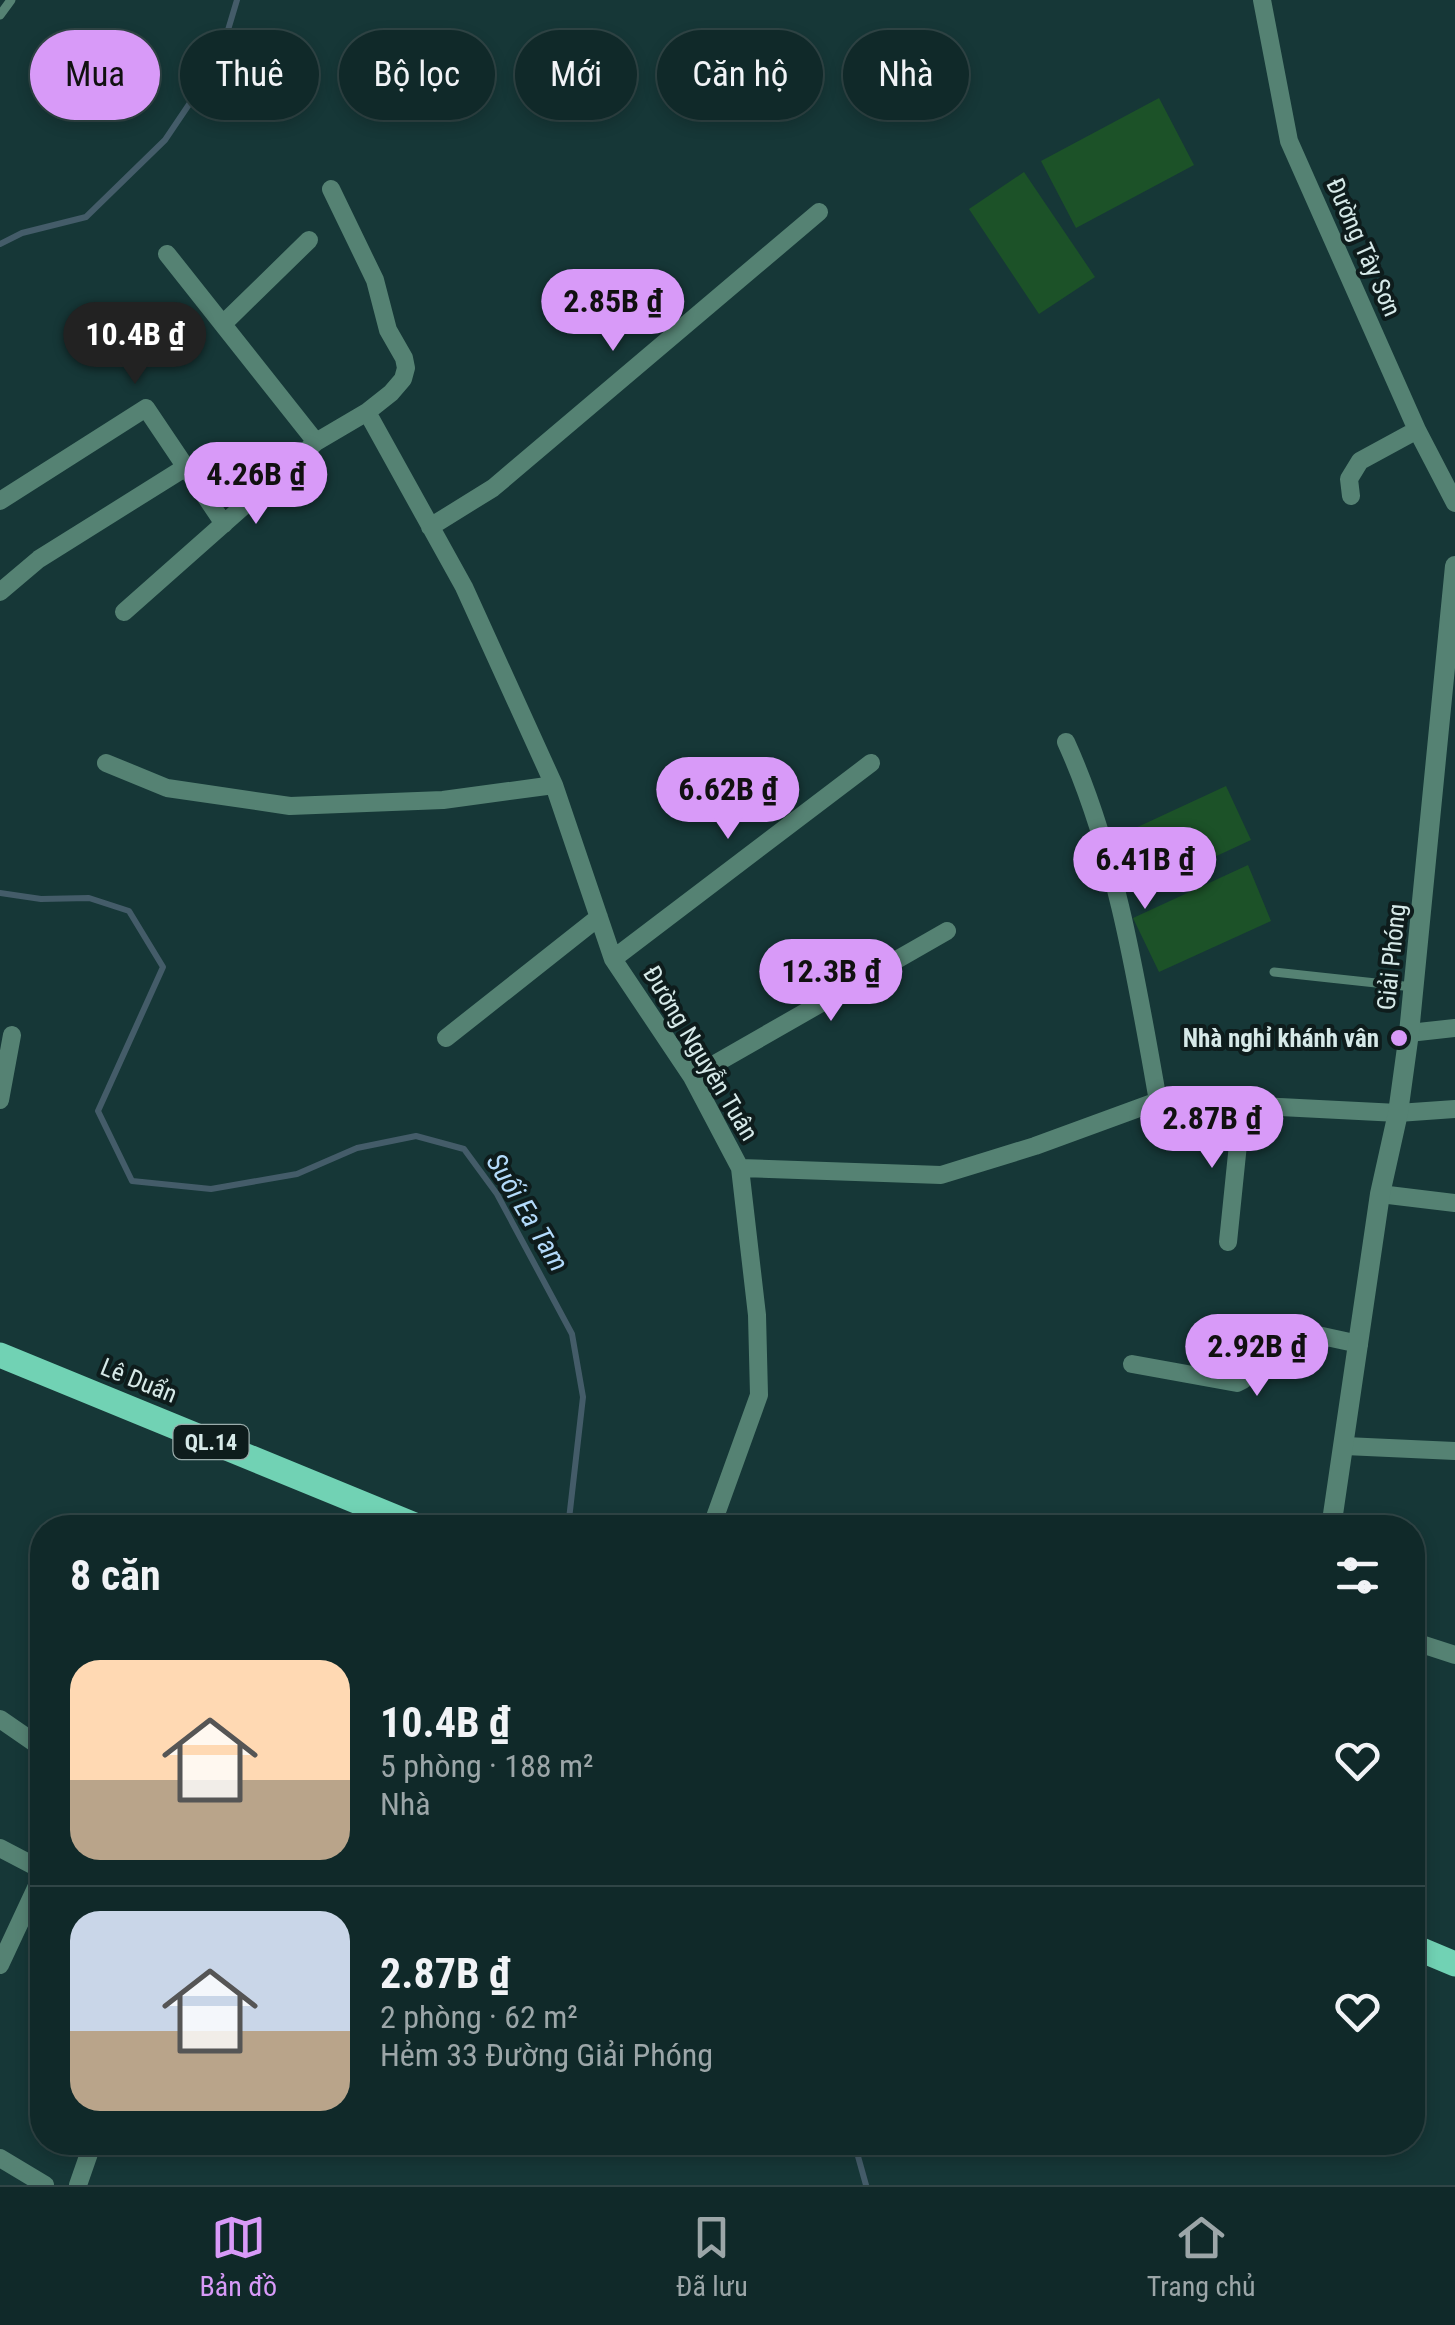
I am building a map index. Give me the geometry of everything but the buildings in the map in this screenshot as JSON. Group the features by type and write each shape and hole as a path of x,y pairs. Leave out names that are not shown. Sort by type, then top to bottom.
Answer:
{"main road":[{"name":"Lê Duẩn","path":"0,1356 367,1515"},
{"path":"1425,1951 1455,1964"}],"street":[{"name":"Đường Tây Sơn","path":"1262,0 1290,141 1417,430 1455,503"},
{"path":"124,612 316,442 391,394 406,368 388,330 375,280 331,189"},
{"path":"430,527 493,488 818,212"},
{"path":"223,324 308,240"},
{"path":"167,254 316,442"},
{"path":"0,501 146,408 224,524"},
{"name":"Đường Nguyễn Tuân","path":"367,412 464,587 554,785 613,959 692,1078 740,1168 756,1315 759,1394 716,1515"},
{"path":"1351,496 1349,479 1360,460 1417,430"},
{"path":"0,592 39,559 186,467"},
{"name":"Giải Phóng","path":"1333,1515 1380,1194 1398,1112 1409,1033 1455,566"},
{"path":"1066,742 1084,782 1133,960 1158,1101"},
{"path":"106,763 167,788 290,806 443,800 554,785"},
{"path":"613,959 871,763"},
{"path":"446,1038 599,917"},
{"path":"692,1078 947,931"},
{"path":"1409,1033 1455,1028"},
{"path":"0,1100 12,1036"},
{"path":"740,1168 941,1175 1158,1101 1398,1112 1455,1109"},
{"path":"1228,1242 1242,1105"},
{"path":"1380,1194 1455,1203"},
{"path":"1132,1364 1237,1383 1243,1380 1262,1323 1359,1344"},
{"path":"1345,1446 1455,1451"},
{"path":"1425,1646 1455,1656"},
{"path":"0,1719 30,1740"},
{"path":"0,1848 30,1866"},
{"path":"0,1965 30,1899"},
{"path":"78,2185 88,2155"},
{"path":"0,2158 45,2185"}],"lane":[{"path":"0,16 11,0"},
{"path":"1274,972 1413,987"}],"green space":[{"path":"1159,98 1194,165 1076,228 1041,161"},
{"path":"1024,172 1095,277 1039,314 969,209"},
{"path":"1226,786 1251,840 1141,891 1116,837"},
{"path":"1248,865 1271,921 1159,972 1133,918"}],"waterway":[{"name":"Suối Ea Tam","path":"0,244 22,233 86,217 165,140 219,60 237,0"},
{"name":"Suối Ea Tam","path":"0,893 41,899 89,898 129,911 163,967 98,1111 132,1181 211,1189 297,1174 357,1148 416,1136 464,1149 497,1194 572,1334 583,1397 569,1515"},
{"name":"Suối Ea Tam","path":"858,2155 866,2185"}],"place":[{"name":"Nhà nghỉ khánh vân","path":"1399,1038"}]}
